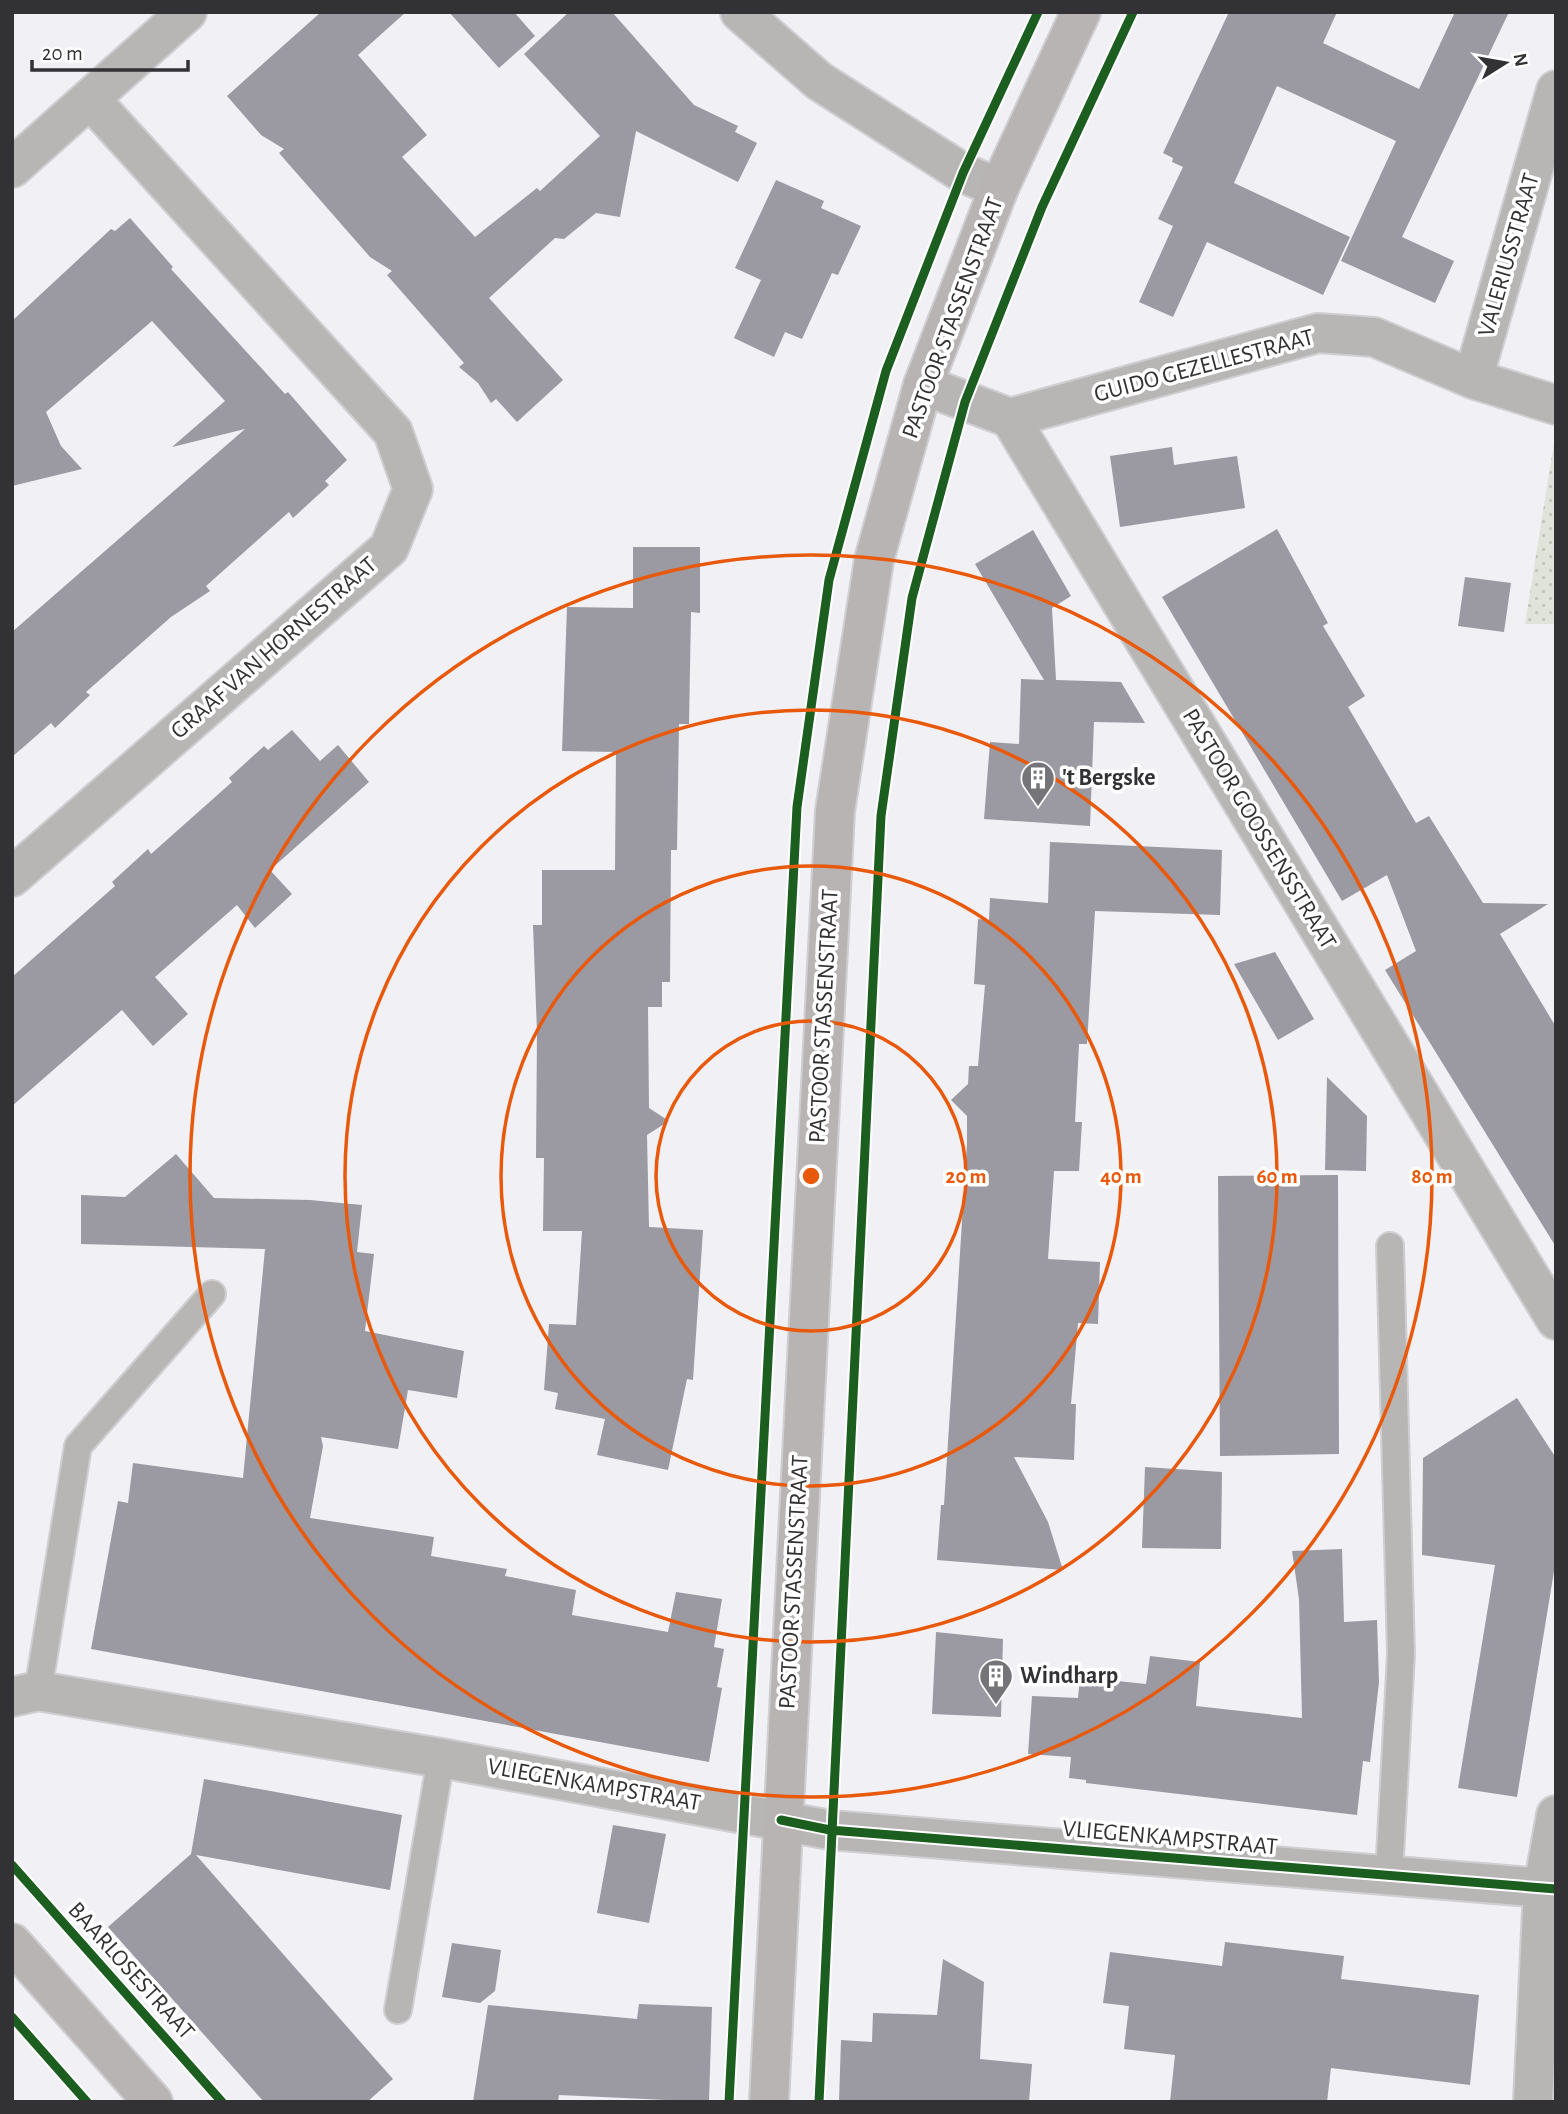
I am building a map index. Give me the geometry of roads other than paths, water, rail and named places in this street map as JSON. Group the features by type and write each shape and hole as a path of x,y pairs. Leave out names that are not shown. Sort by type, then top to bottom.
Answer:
{"street":[{"path":"12,168 187,12"},
{"path":"740,12 819,81 963,173 999,188"},
{"name":"PASTOOR STASSENSTRAAT","path":"769,2102 835,811 874,560 923,385 999,188 1080,12"},
{"name":"VALERIUSSTRAAT","path":"1473,379 1556,90"},
{"name":"GRAAF VAN HORNESTRAAT","path":"12,877 389,548 413,489 393,432 91,100"},
{"name":"GUIDO GEZELLESTRAAT","path":"1010,418 1318,333 1374,337 1473,379 1556,405"},
{"path":"923,385 1010,418"},
{"name":"PASTOOR GOOSSENSSTRAAT","path":"1010,418 1556,1320"},
{"name":"VLIEGENKAMPSTRAAT","path":"25,1694 441,1758 830,1830 1549,1889"},
{"path":"1533,2102 1556,1815"},
{"path":"12,1943 153,2102"}],"lane":[{"path":"1390,1246 1401,1654 1390,1875"},
{"path":"25,1694 78,1446 212,1294"},
{"path":"398,2010 441,1758"}],"place":[{"name":"'t Bergske","path":"1038,808"},
{"name":"Windharp","path":"996,1706"}]}
